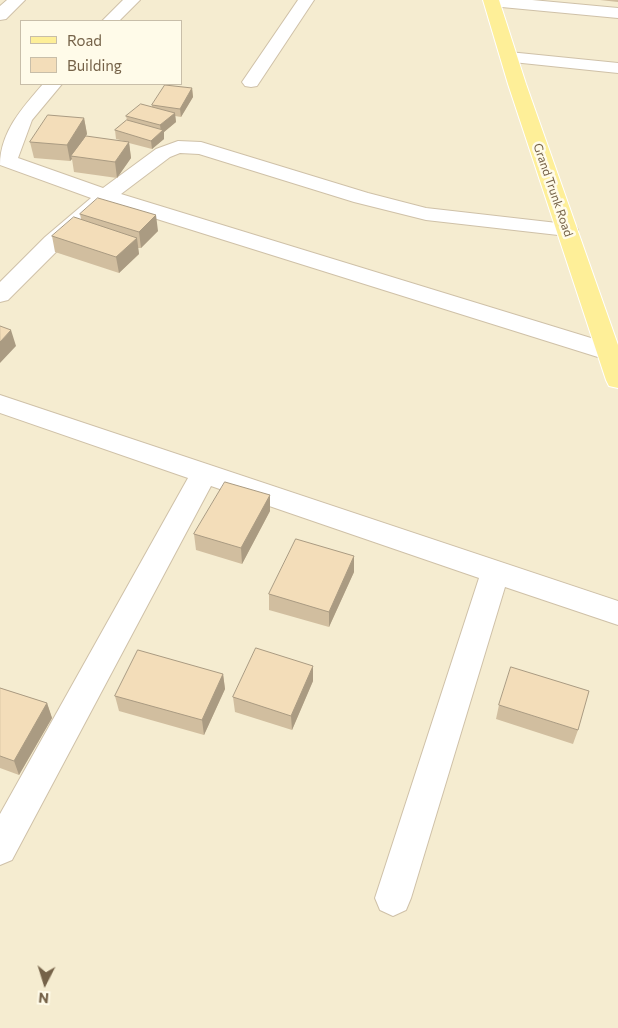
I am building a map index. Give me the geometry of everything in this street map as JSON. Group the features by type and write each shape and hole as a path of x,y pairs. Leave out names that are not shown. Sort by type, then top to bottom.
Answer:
{"main road":[{"name":"Grand Trunk Road","path":"491,0 618,380"}],"street":[{"path":"0,15 17,0"},
{"path":"111,20 132,0"},
{"path":"251,82 306,0"},
{"path":"491,0 618,13"},
{"path":"509,57 618,68"},
{"path":"52,85 23,119 4,159 105,196 609,352"},
{"path":"0,296 53,242 105,196 163,153 178,147 190,146 201,148 361,198 426,214 567,230"},
{"path":"0,404 618,613"},
{"path":"0,848 204,474"},
{"path":"394,898 495,572"}],"shaded area":[{"path":"0,0 618,0 618,1028 0,1028"}],"building":[{"path":"165,85 192,88 180,109 152,105"},
{"path":"141,104 175,113 160,125 126,116"},
{"path":"48,115 84,118 67,145 30,142"},
{"path":"127,120 163,130 151,141 115,130"},
{"path":"86,136 129,142 115,162 71,156"},
{"path":"98,198 156,215 139,232 80,214"},
{"path":"74,217 137,238 116,257 52,236"},
{"path":"0,326 11,330 0,342"},
{"path":"225,482 270,495 241,548 194,534"},
{"path":"296,539 354,556 329,612 269,594"},
{"path":"256,648 313,666 291,716 233,697"},
{"path":"138,650 223,674 202,720 115,696"},
{"path":"511,667 589,691 578,730 499,705"},
{"path":"0,688 47,703 14,761 0,756"}]}
